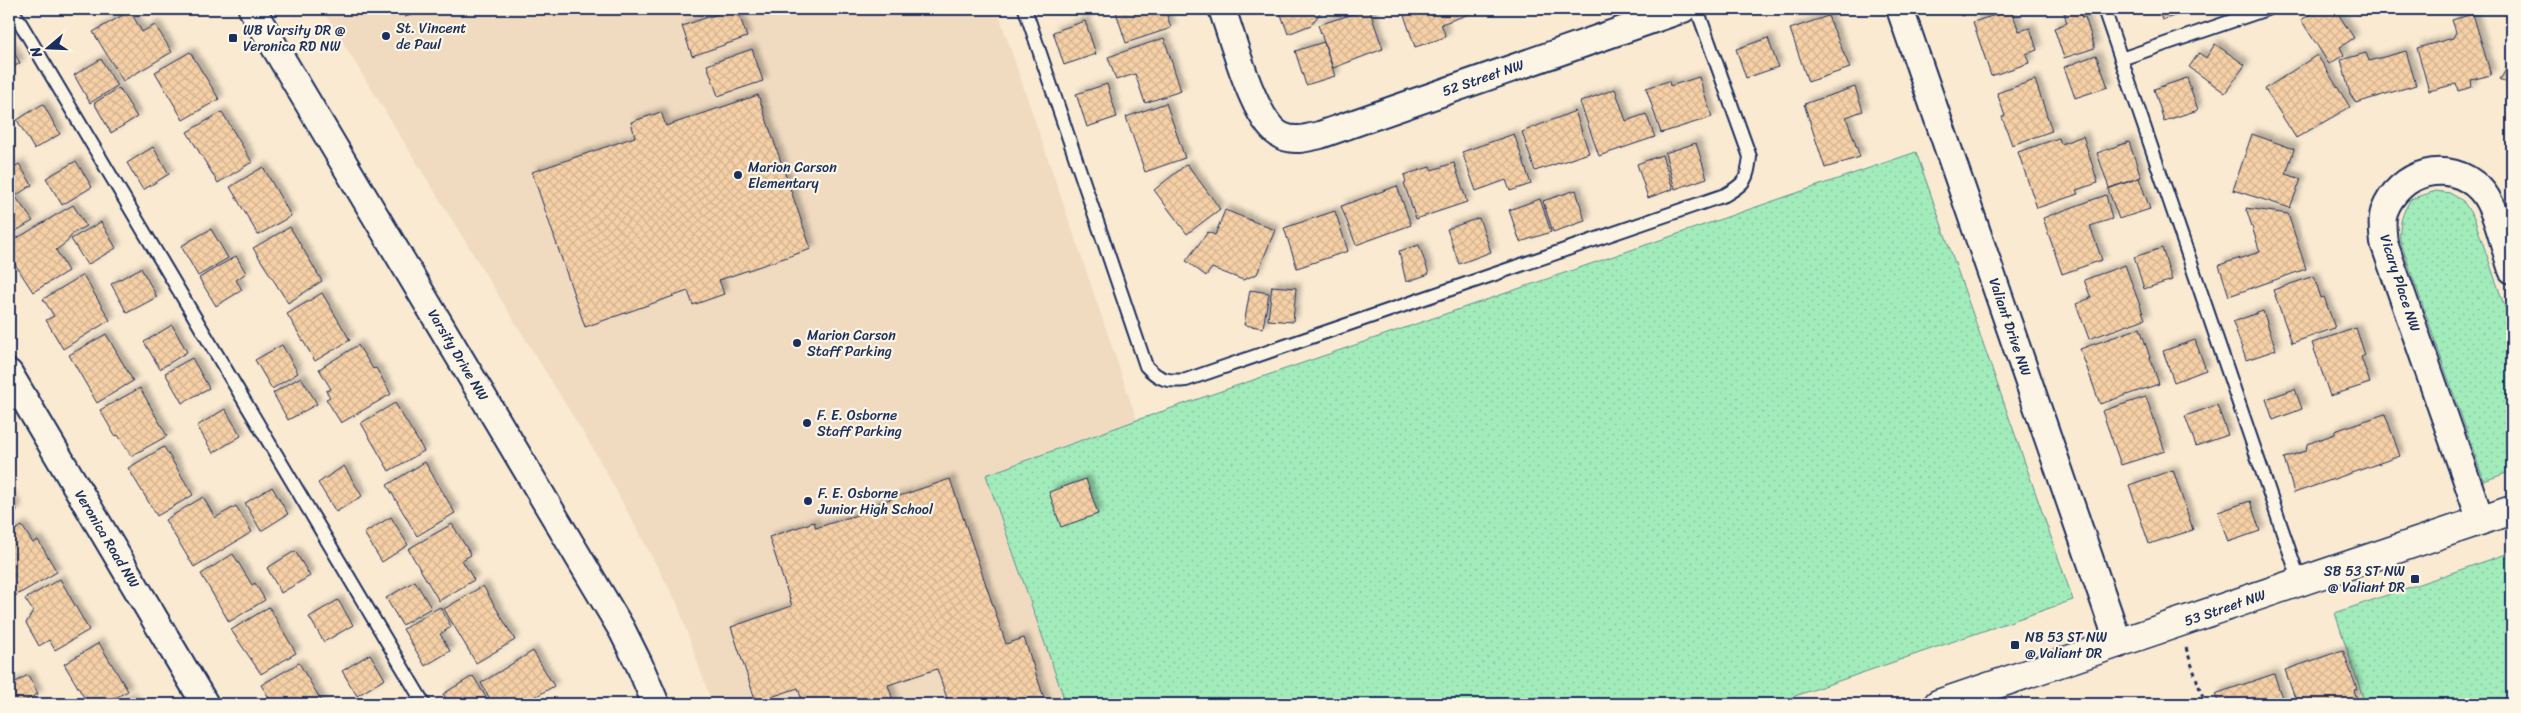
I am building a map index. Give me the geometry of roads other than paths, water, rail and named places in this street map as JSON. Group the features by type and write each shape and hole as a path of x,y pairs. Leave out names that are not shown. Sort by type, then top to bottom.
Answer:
{"street":[{"name":"Varsity Drive NW","path":"252,9 622,630 656,704"},
{"name":"52 Street NW","path":"1222,9 1257,108 1268,125 1281,136 1297,140 1320,135 1683,9"},
{"name":"Valiant Drive NW","path":"1900,9 2120,644"},
{"name":"Vicary Place NW","path":"2481,521 2384,243 2384,214 2389,201 2397,189 2421,174 2447,172 2471,181 2488,200 2512,270"},
{"name":"Veronica Road NW","path":"9,373 205,704"},
{"name":"53 Street NW","path":"1938,704 2512,510"}],"lane":[{"path":"12,9 424,704"},
{"path":"1025,9 1146,366 1156,377 1169,382 1186,380 1725,195 1741,186 1748,176 1750,157 1697,9"},
{"path":"2104,9 2300,582"},
{"path":"2121,58 2266,9"}],"place":[{"name":"St. Vincent de Paul","path":"386,36"},
{"name":"WB Varsity DR @ Veronica RD NW","path":"233,38"},
{"name":"Marion Carson Elementary","path":"738,175"},
{"name":"Marion Carson Staff Parking","path":"797,343"},
{"name":"F. E. Osborne Staff Parking","path":"807,423"},
{"name":"F. E. Osborne Junior High School","path":"808,501"},
{"name":"SB 53 ST NW @ Valiant DR","path":"2415,579"},
{"name":"NB 53 ST NW @ Valiant DR","path":"2015,645"}]}
